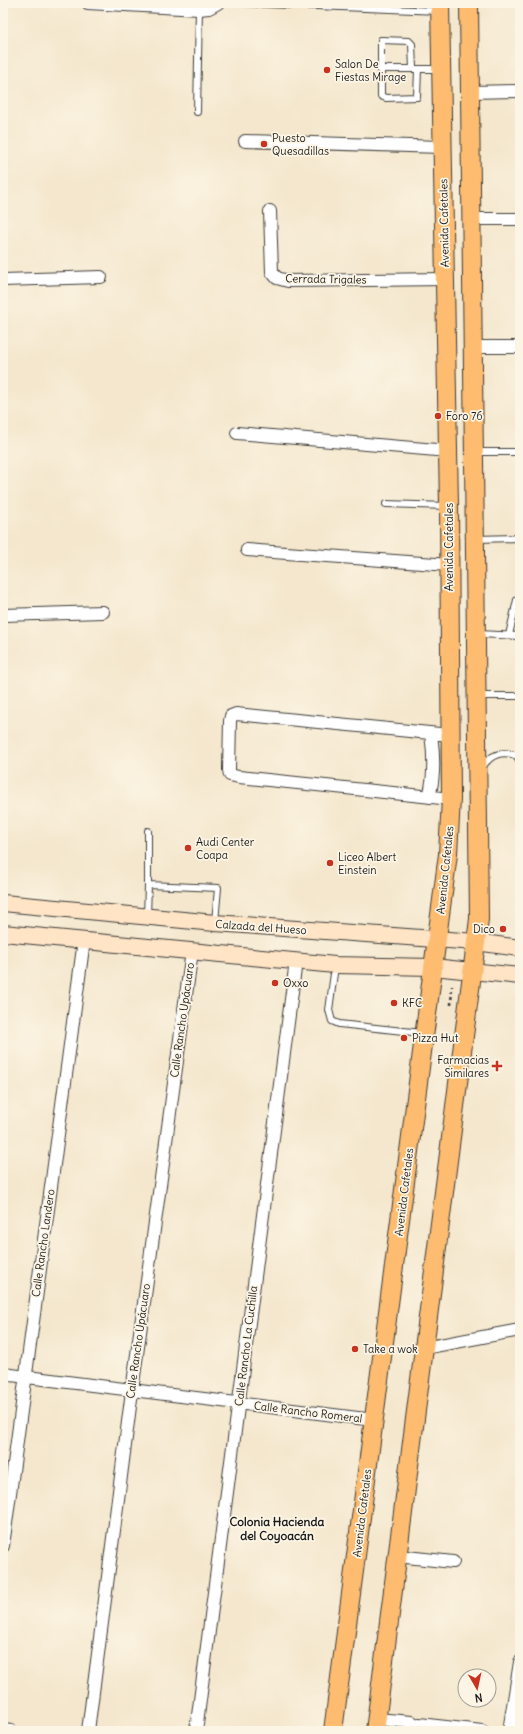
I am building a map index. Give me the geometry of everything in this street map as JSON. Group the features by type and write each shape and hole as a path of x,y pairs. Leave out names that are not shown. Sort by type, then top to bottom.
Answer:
{"main road":[{"path":"376,1725 479,919 475,634 476,539 473,219 469,3"},
{"name":"Avenida Cafetales","path":"333,1731 448,854 439,798 440,735 449,565 440,7"},
{"name":"Calzada del Hueso","path":"3,903 215,923 476,942 520,948"},
{"path":"3,933 335,965 434,967 520,976"}],"street":[{"path":"88,3 109,3 199,10 218,4"},
{"path":"470,92 520,91"},
{"path":"245,141 442,147"},
{"name":"Cerrada Trigales","path":"270,211 272,272 277,278 288,281 445,279"},
{"path":"473,219 520,219"},
{"path":"3,280 101,277"},
{"path":"474,347 520,347"},
{"path":"237,433 448,451"},
{"path":"247,550 449,565"},
{"path":"3,615 104,612"},
{"path":"439,798 230,775 228,770 230,721 231,716 236,714 440,735"},
{"name":"Calle Rancho Landero","path":"3,1546 84,940"},
{"name":"Calle Rancho Upácuaro","path":"88,1731 132,1391 192,951"},
{"name":"Calle Rancho La Cuchilla","path":"196,1731 296,961"},
{"path":"424,1348 520,1330"},
{"name":"Calle Rancho Romeral","path":"3,1374 374,1420"},
{"path":"397,1556 453,1562"},
{"path":"509,1731 520,1662"},
{"path":"376,1725 416,1723 482,1731"},
{"path":"3,1730 11,1731"}],"lane":[{"path":"243,3 440,7"},
{"path":"197,112 199,10"},
{"path":"381,40 409,41 412,44 418,94 417,97 386,98 381,96 380,69 381,40"},
{"path":"380,69 442,68"},
{"path":"475,452 514,452"},
{"path":"386,504 449,506"},
{"path":"476,539 520,538"},
{"path":"509,636 514,607 517,600 520,598"},
{"path":"475,634 520,636"},
{"path":"476,696 520,696"},
{"path":"477,776 485,763 493,756 503,752 517,756 520,762"},
{"path":"147,917 148,831"},
{"path":"148,885 218,888 215,923"},
{"path":"335,965 329,1010 332,1021 339,1024 425,1033"}],"place":[{"name":"Salon De Fiestas Mirage","path":"327,70"},
{"name":"Puesto Quesadillas","path":"264,144"},
{"name":"Foro 76","path":"438,416"},
{"name":"Audi Center Coapa","path":"188,848"},
{"name":"Liceo Albert Einstein","path":"330,863"},
{"name":"Dico","path":"503,929"},
{"name":"Oxxo","path":"275,983"},
{"name":"KFC","path":"394,1003"},
{"name":"Pizza Hut","path":"404,1038"},
{"name":"Farmacias Similares","path":"497,1066"},
{"name":"Take a wok","path":"355,1349"}],"district":[{"name":"Colonia Hacienda del Coyoacán","path":"277,1528"}]}
